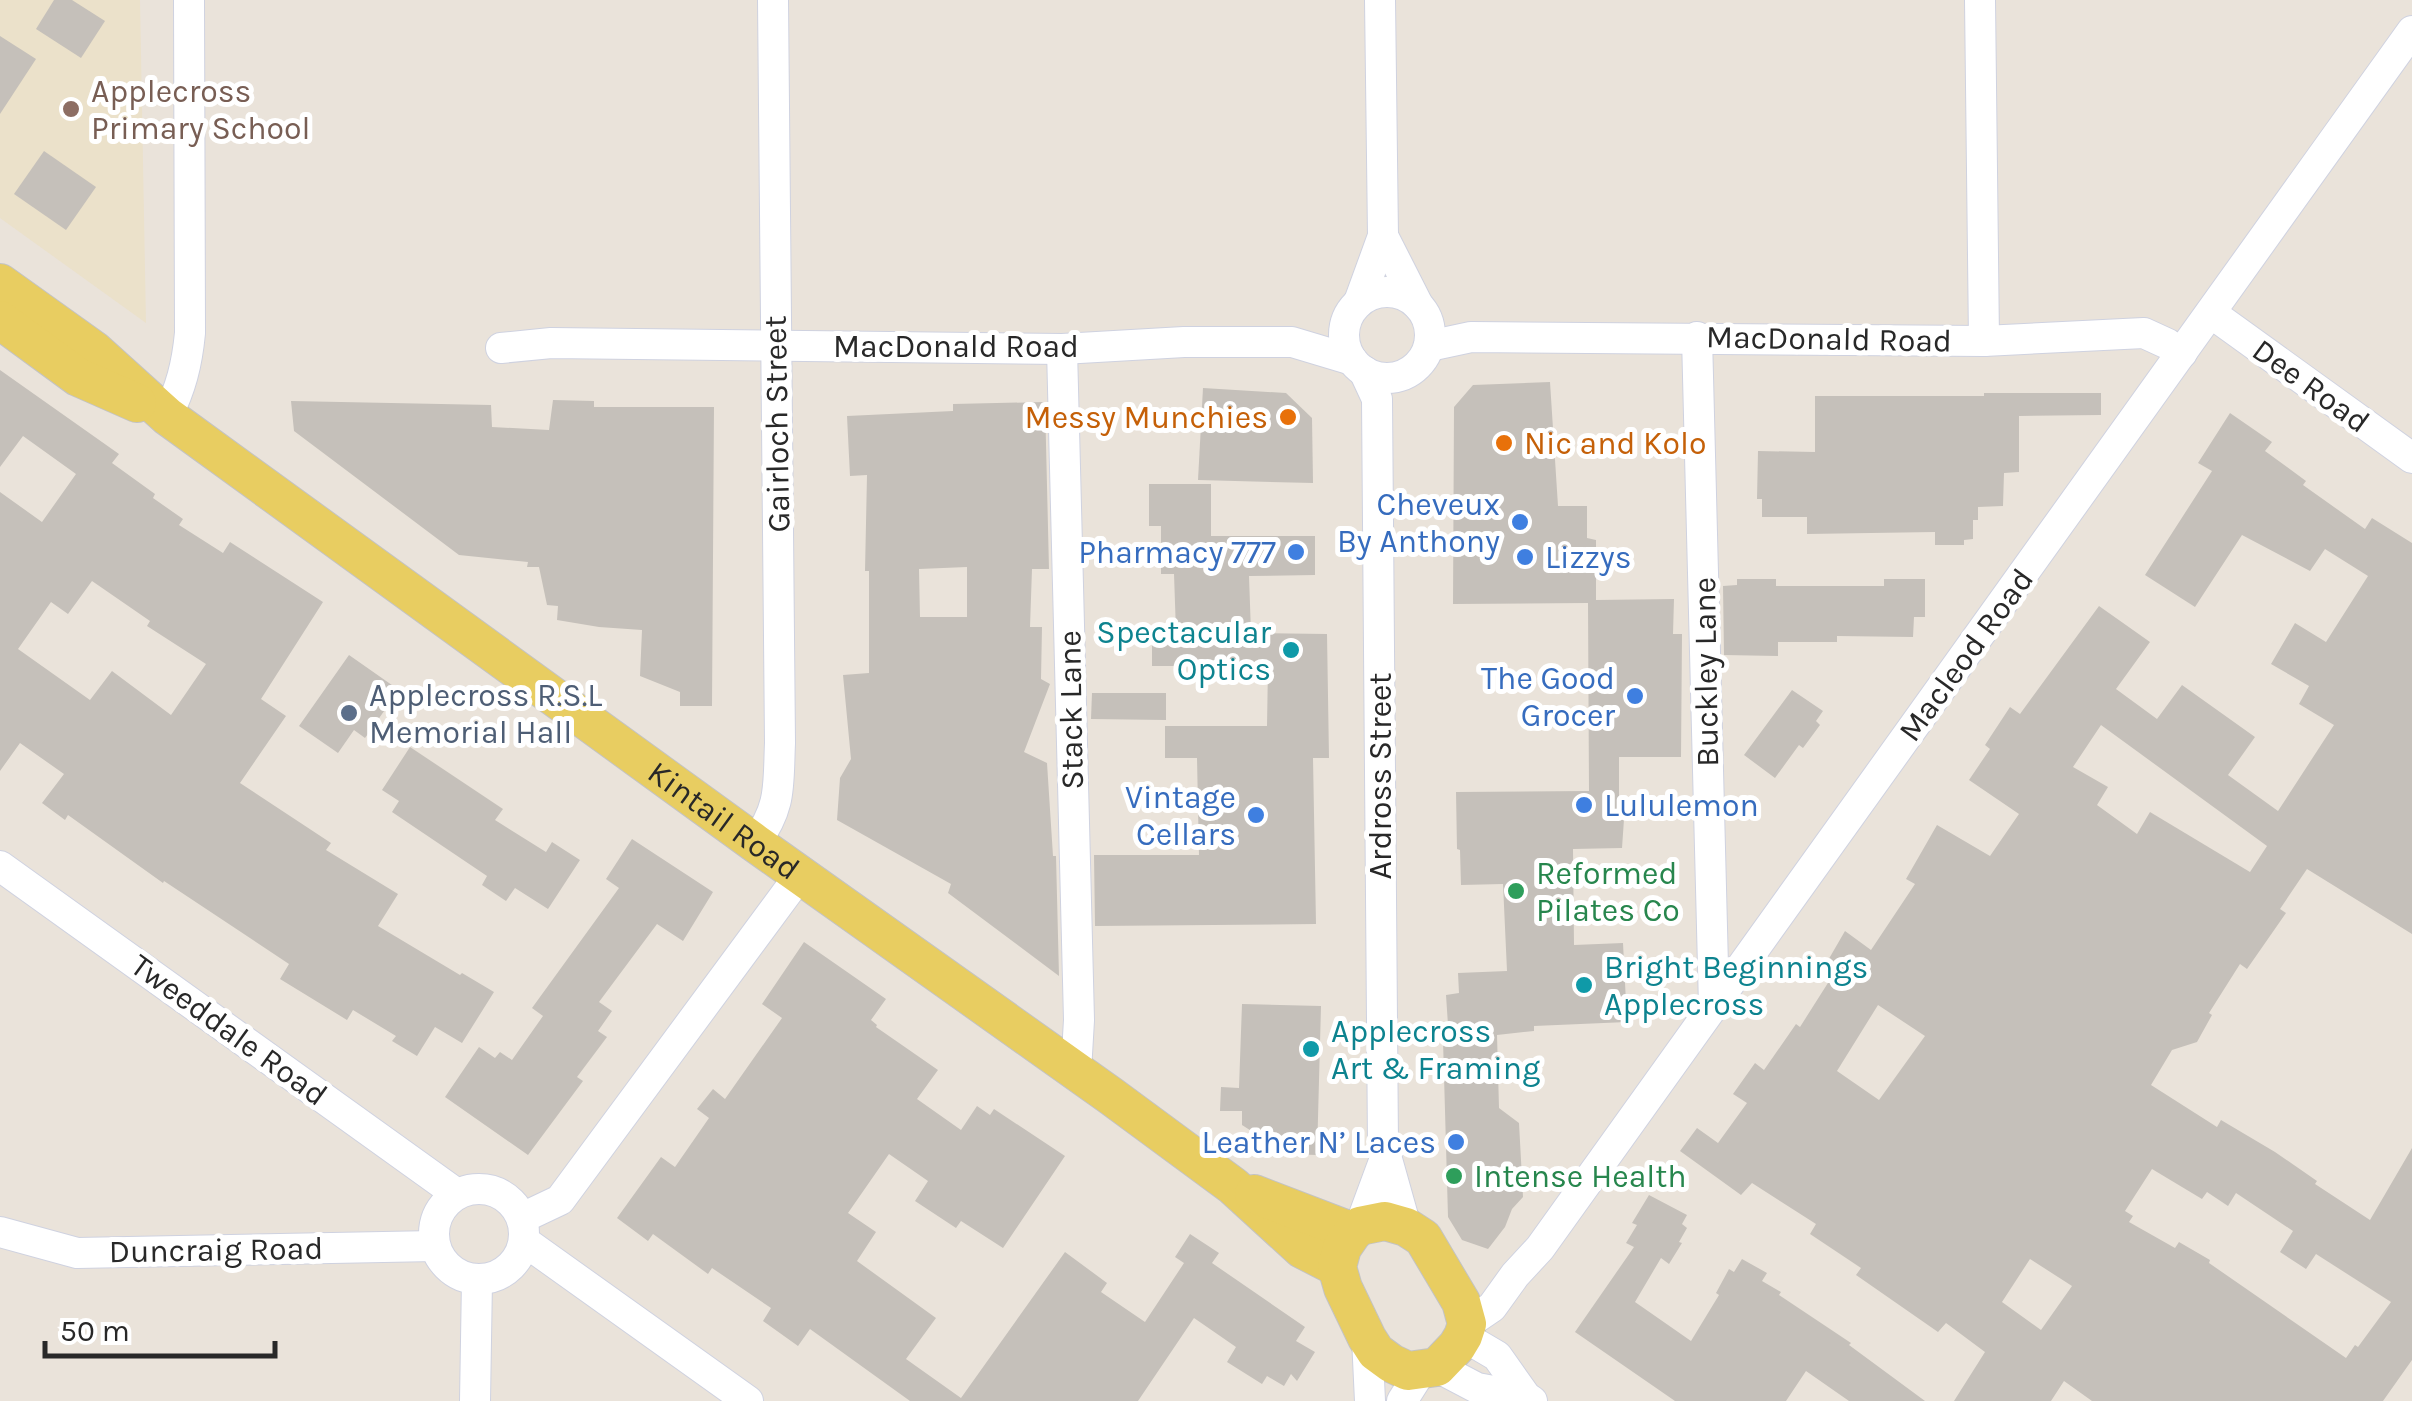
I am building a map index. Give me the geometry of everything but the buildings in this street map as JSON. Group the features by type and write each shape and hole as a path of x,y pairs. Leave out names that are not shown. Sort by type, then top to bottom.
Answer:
{"main road":[{"name":"Kintail Road","path":"0,283 95,352 167,416 1233,1186 1302,1248 1337,1267"},
{"name":"Kintail Road","path":"0,320 78,377 167,416"},
{"name":"Kintail Road","path":"1233,1186 1356,1229"},
{"path":"1385,1221 1406,1227 1423,1238 1461,1302 1465,1330 1430,1368 1408,1371 1391,1363 1376,1352 1367,1338 1337,1267 1342,1248 1356,1229 1385,1221"}],"street":[{"path":"167,416 187,366 190,333 189,0"},
{"name":"Gairloch Street","path":"756,843 769,824 776,803 780,743 773,0"},
{"path":"1380,0 1383,236 1344,339 1364,377 1400,376 1423,359 1424,323 1383,236"},
{"path":"1980,0 1984,342"},
{"name":"Macleod Road","path":"1465,1330 1492,1307 1540,1248 2412,31"},
{"path":"1354,309 1378,293 1389,292 1410,298 1424,323"},
{"name":"MacDonald Road","path":"1292,342 1354,309"},
{"name":"Dee Road","path":"2210,314 2412,458"},
{"name":"MacDonald Road","path":"1424,323 1471,336 1984,342 2144,333 2182,353"},
{"name":"Buckley Lane","path":"1697,337 1714,1006"},
{"name":"MacDonald Road","path":"501,348 550,343 1062,348 1292,342 1364,377"},
{"name":"Stack Lane","path":"1062,348 1079,1020 1076,1071"},
{"name":"Ardross Street","path":"1364,377 1383,1145 1406,1227"},
{"name":"Tweeddale Road","path":"0,866 457,1194"},
{"path":"523,1230 560,1200 800,875"},
{"name":"Ardross Street","path":"1356,1229 1387,1153"},
{"path":"472,1189 488,1190 514,1205 523,1230 520,1254 503,1274 477,1280 463,1277 441,1259 434,1246 433,1230 445,1203 457,1194 472,1189"},
{"path":"523,1230 748,1401"},
{"name":"Duncraig Road","path":"0,1232 77,1253 434,1246"},
{"path":"1450,1285 1515,1275"},
{"path":"475,1401 477,1280"},
{"path":"1465,1330 1496,1356 1529,1399"},
{"path":"1367,1338 1370,1401"},
{"path":"1402,1401 1430,1368 1477,1388 1529,1399"}],"shaded area":[{"name":"Applecross Primary School","path":"0,0 140,0 146,323 0,218"}],"place":[{"name":"Applecross Primary School","path":"71,109"},
{"name":"Messy Munchies","path":"1288,417"},
{"name":"Nic and Kolo","path":"1504,443"},
{"name":"Cheveux By Anthony","path":"1520,522"},
{"name":"Pharmacy 777","path":"1296,552"},
{"name":"Lizzys","path":"1525,557"},
{"name":"Spectacular Optics","path":"1291,650"},
{"name":"The Good Grocer","path":"1635,696"},
{"name":"Applecross R.S.L Memorial Hall","path":"349,713"},
{"name":"Lululemon","path":"1584,805"},
{"name":"Vintage Cellars","path":"1256,815"},
{"name":"Reformed Pilates Co","path":"1516,891"},
{"name":"Bright Beginnings Applecross","path":"1584,985"},
{"name":"Applecross Art & Framing","path":"1311,1049"},
{"name":"Leather N’ Laces","path":"1456,1142"},
{"name":"Intense Health","path":"1454,1176"}]}
